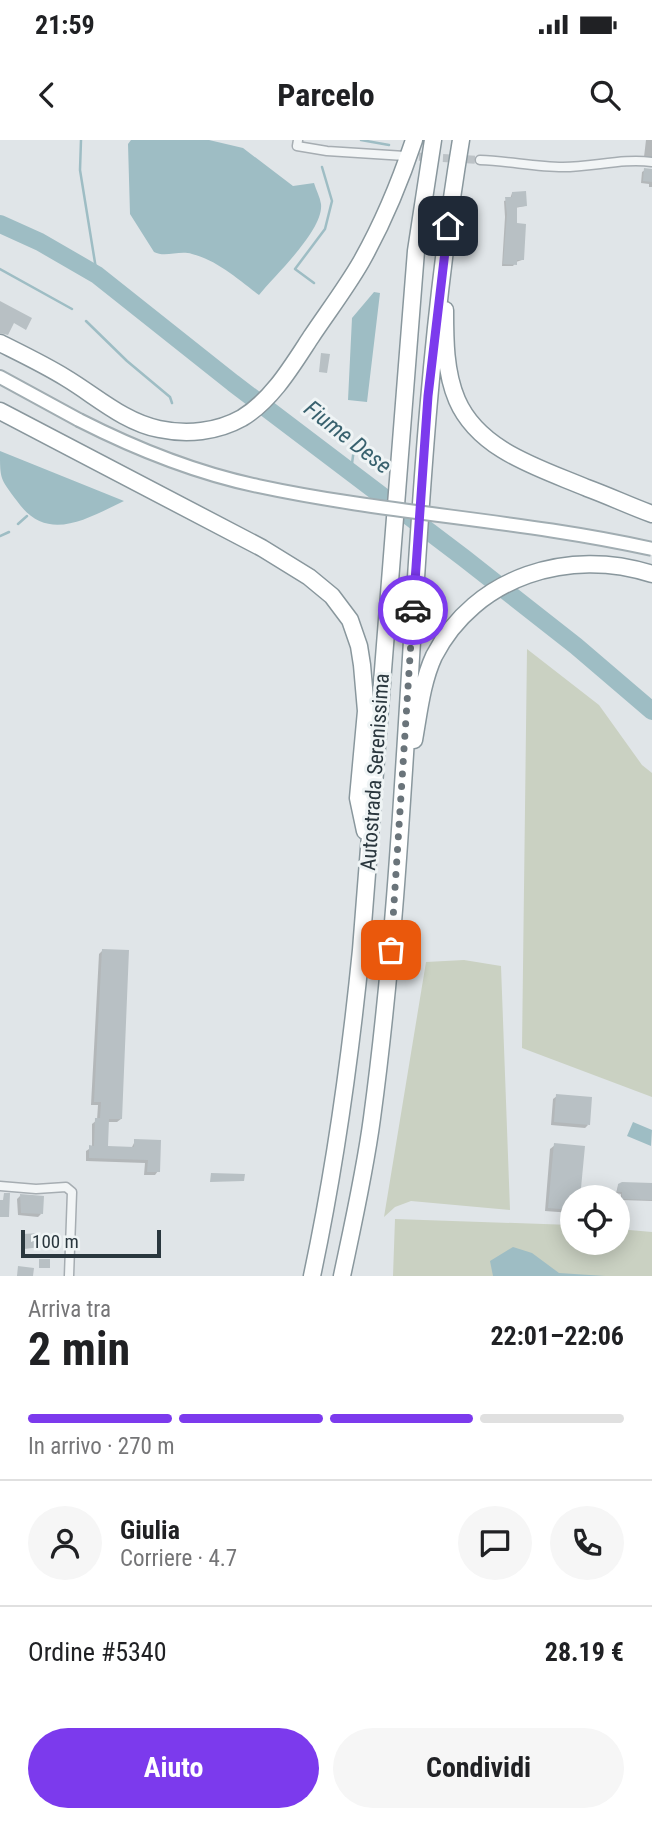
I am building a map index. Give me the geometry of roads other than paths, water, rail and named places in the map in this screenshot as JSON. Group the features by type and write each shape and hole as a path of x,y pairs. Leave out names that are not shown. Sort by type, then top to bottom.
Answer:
{"highway":[{"path":"0,343 66,378 120,414 145,425 160,430 199,432 228,424 253,410 289,370 360,262 400,181 414,140"},
{"name":"Autostrada Serenissima","path":"312,1276 344,1107 360,963 416,250 433,140"},
{"name":"Autostrada Serenissima","path":"342,1276 372,1121 391,950 420,499 436,312 461,140"},
{"path":"448,226 451,264 445,326 448,369 453,389 464,413 481,434 515,457 652,514"},
{"path":"0,411 262,548 309,577 332,596 350,621 359,646 362,665 366,711 358,797 369,850"},
{"path":"398,853 407,812 413,742 424,683 443,641 460,620 504,586 533,573 566,565 594,562 623,565 652,574"}],"main road":[{"path":"0,377 79,421 167,459 209,473 310,496 652,548"}],"street":[{"path":"298,140 297,146 327,151 405,156"},
{"path":"481,160 565,167 638,160 652,162"},
{"path":"0,1186 36,1189 66,1187 72,1192 69,1276"}],"water":[{"path":"131,140 209,140 243,148 293,186 314,183 321,204 320,215 307,239 259,295 227,271 201,257 187,253 154,252 130,214 128,144"},
{"path":"374,292 380,293 367,402 348,400 352,318"},
{"path":"0,451 124,501 68,524 41,522 29,514 4,483"},
{"path":"633,1122 652,1130 651,1146 627,1136"},
{"path":"513,1247 532,1253 559,1273 605,1276 493,1276 490,1261"}],"waterway":[{"path":"81,140 80,170 97,275"},
{"path":"361,140 389,145"},
{"path":"314,283 295,269 325,229 332,201 322,167"},
{"name":"Fiume Dese","path":"0,224 40,242 97,275 233,383 464,558 576,646 652,711"},
{"path":"0,269 72,309"},
{"path":"86,321 127,361 170,397 172,403"},
{"path":"351,471 355,441"},
{"path":"18,524 27,516"},
{"path":"0,536 9,532"}],"tunnel":[{"path":"407,156 480,160"}]}
